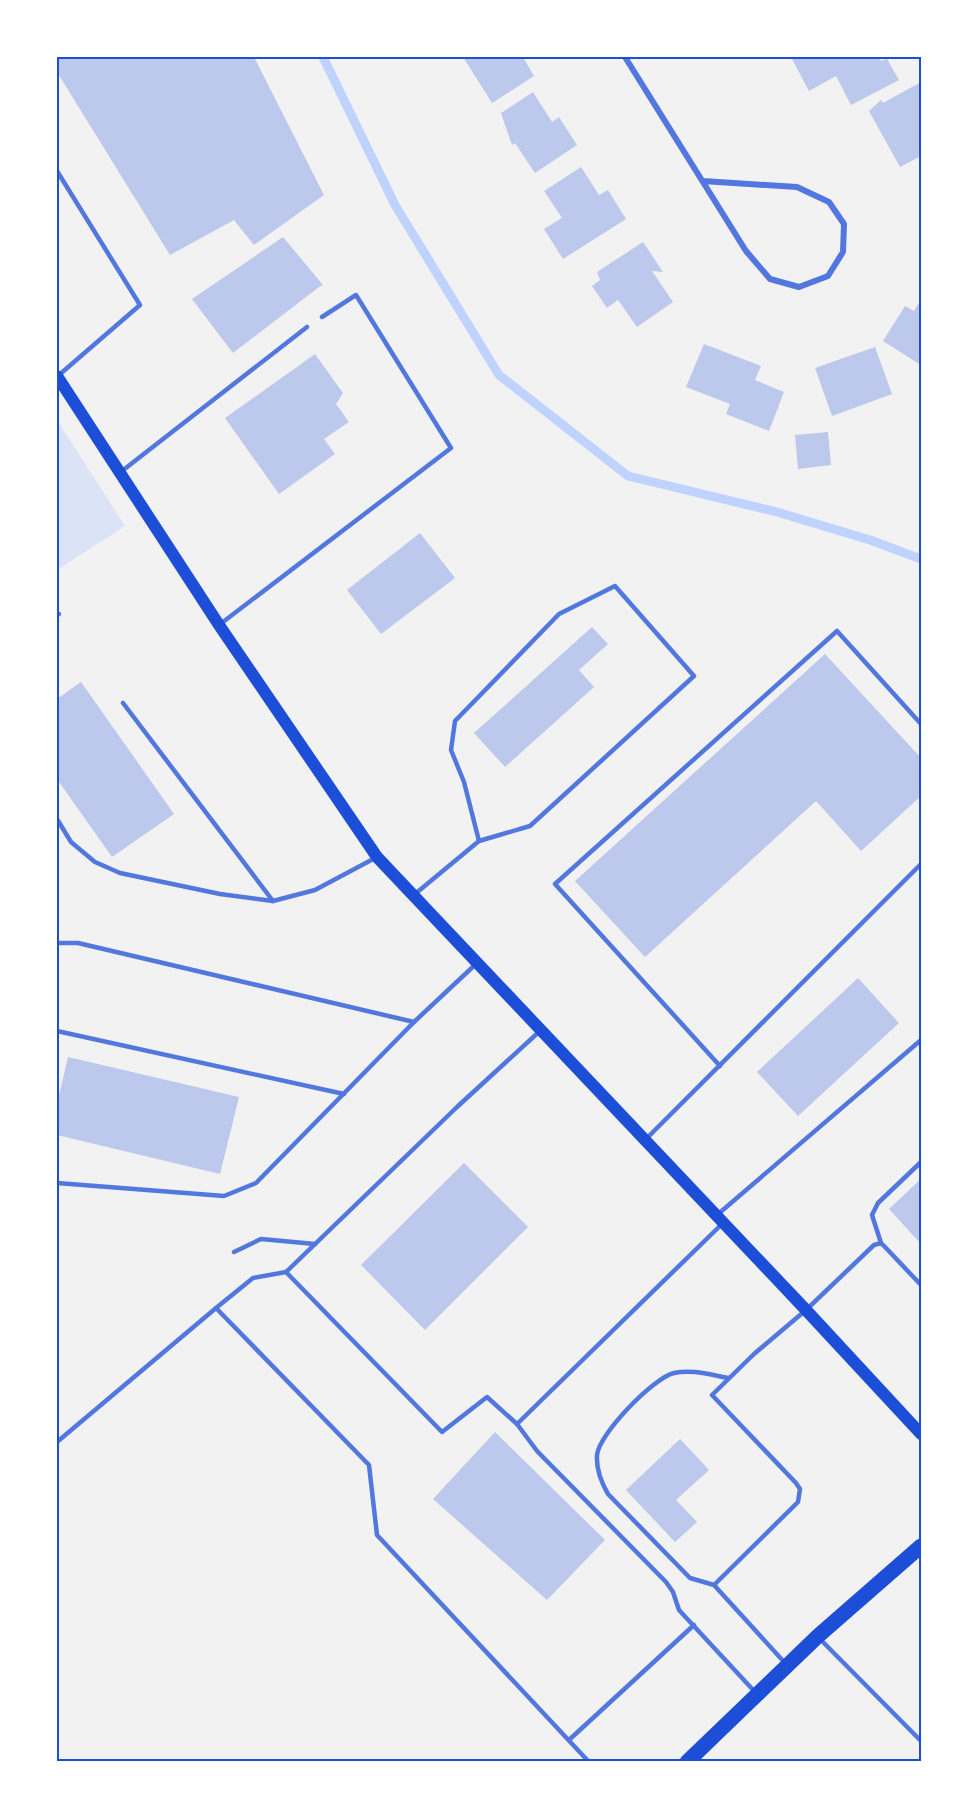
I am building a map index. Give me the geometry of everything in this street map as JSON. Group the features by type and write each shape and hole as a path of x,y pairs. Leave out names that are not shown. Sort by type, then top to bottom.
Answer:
{"main road":[{"path":"57,377 219,625 377,857 921,1434"},
{"path":"687,1762 818,1636 921,1546"}],"street":[{"path":"625,57 746,251 770,279 799,287 828,276 843,252 844,224 829,202 796,187 703,181"}],"lane":[{"path":"57,171 140,305 57,377"},
{"path":"219,625 451,448 356,295 322,317"},
{"path":"120,472 307,327"},
{"path":"413,896 479,841 530,826 694,676 615,586 559,614 455,721 451,750 465,782 479,841"},
{"path":"720,1066 555,884 837,631 921,724"},
{"path":"123,703 273,901"},
{"path":"57,819 71,842 95,862 120,873 220,894 273,901 315,890 377,857"},
{"path":"645,1140 921,864"},
{"path":"57,943 78,943 414,1022"},
{"path":"57,1183 224,1196 256,1183 414,1022 477,963"},
{"path":"57,1442 253,1278 285,1272 541,1030"},
{"path":"57,1031 344,1094"},
{"path":"517,1424 720,1219 921,1040"},
{"path":"921,1162 878,1203 872,1215 880,1243 921,1285"},
{"path":"234,1252 261,1239 315,1244"},
{"path":"714,1585 798,1502 800,1495 796,1483 712,1395 874,1245 880,1243"},
{"path":"285,1272 442,1432 487,1397 517,1424 537,1451 666,1582 673,1592 679,1610 757,1694"},
{"path":"216,1308 369,1465 377,1535 590,1762"},
{"path":"729,1378 695,1372 673,1373 653,1384 608,1431 600,1443 597,1454 600,1479 608,1494 690,1578 714,1585 787,1665"},
{"path":"569,1740 694,1625"},
{"path":"818,1636 921,1741"}],"shaded area":[{"path":"57,420 125,526 57,570"}],"building":[{"path":"57,57 254,57 324,195 254,245 234,220 170,255 57,72"},
{"path":"463,57 523,57 534,76 492,103"},
{"path":"795,57 879,57 881,61 887,59 899,80 851,105 836,76 809,91 792,59"},
{"path":"921,82 921,156 900,167 869,111 881,100 883,103"},
{"path":"533,92 552,122 559,117 577,145 535,173 515,143 512,145 501,113"},
{"path":"581,167 599,195 608,190 626,219 563,259 544,229 562,218 544,191"},
{"path":"283,237 323,285 233,353 192,299"},
{"path":"643,242 663,272 652,271 673,302 637,327 618,300 607,308 592,286 600,280 597,272"},
{"path":"921,300 921,365 883,341 905,306 914,311"},
{"path":"704,344 761,366 755,380 784,392 769,431 726,414 730,404 686,387"},
{"path":"875,347 892,394 832,416 815,368"},
{"path":"315,354 343,393 336,404 349,422 324,439 335,454 279,494 225,418"},
{"path":"828,432 831,465 798,469 795,435"},
{"path":"420,533 455,578 381,634 347,590"},
{"path":"592,627 608,644 579,670 594,687 505,767 474,733"},
{"path":"825,654 921,758 921,796 861,851 816,801 645,957 575,881"},
{"path":"81,682 174,814 112,857 57,779 57,699"},
{"path":"858,978 899,1023 798,1116 757,1072"},
{"path":"68,1057 239,1097 220,1174 57,1135 57,1104"},
{"path":"464,1163 528,1227 425,1330 361,1265"},
{"path":"921,1179 921,1244 889,1209"},
{"path":"495,1432 605,1540 547,1600 433,1499"},
{"path":"680,1439 709,1470 676,1500 697,1522 675,1542 626,1490"}],"waterway":[{"path":"323,57 395,205 499,375 628,476 777,512 870,540 921,559"}]}
